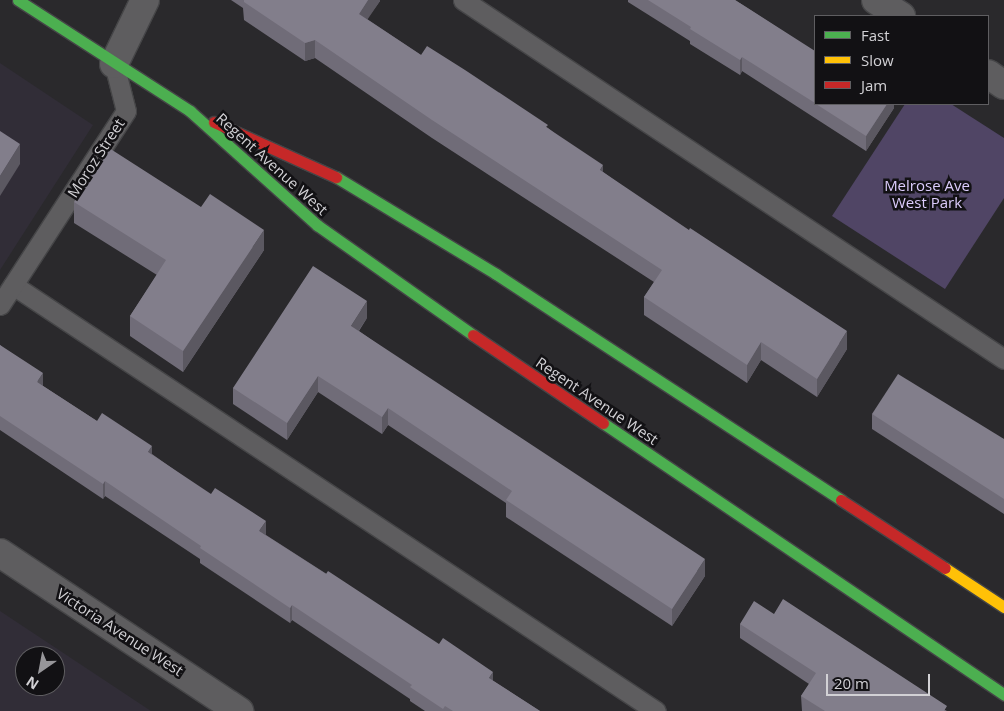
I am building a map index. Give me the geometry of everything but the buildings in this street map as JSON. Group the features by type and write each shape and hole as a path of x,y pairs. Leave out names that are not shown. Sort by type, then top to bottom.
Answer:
{"main road":[{"name":"Regent Avenue West","path":"18,0 190,112 346,181 496,274 1004,607"},
{"name":"Regent Avenue West","path":"190,112 317,225 463,328 1004,695"}],"street":[{"path":"114,64 145,0"},
{"path":"876,0 899,15"},
{"path":"989,75 1004,85"},
{"name":"Victoria Avenue West","path":"0,553 239,711"}],"lane":[{"path":"463,0 1004,359"},
{"name":"Moroz Street","path":"0,305 126,112 114,64"},
{"path":"13,285 656,711"}],"shaded area":[{"path":"0,63 93,125 0,270"},
{"path":"0,611 53,646 15,646 15,696 65,696 65,654 151,711 0,711"}],"green space":[{"name":"Melrose Ave West Park","path":"904,105 953,105 1004,138 1004,198 945,289 832,216"}],"traffic: fast":[{"path":"18,0 190,111 317,225 473,335"},
{"path":"336,177 496,274 841,500"},
{"path":"603,423 1004,695"}],"traffic: slow":[{"path":"945,568 1004,607"}],"traffic: jam":[{"path":"214,122 336,177"},
{"path":"473,335 603,423"},
{"path":"841,500 945,568"}]}
